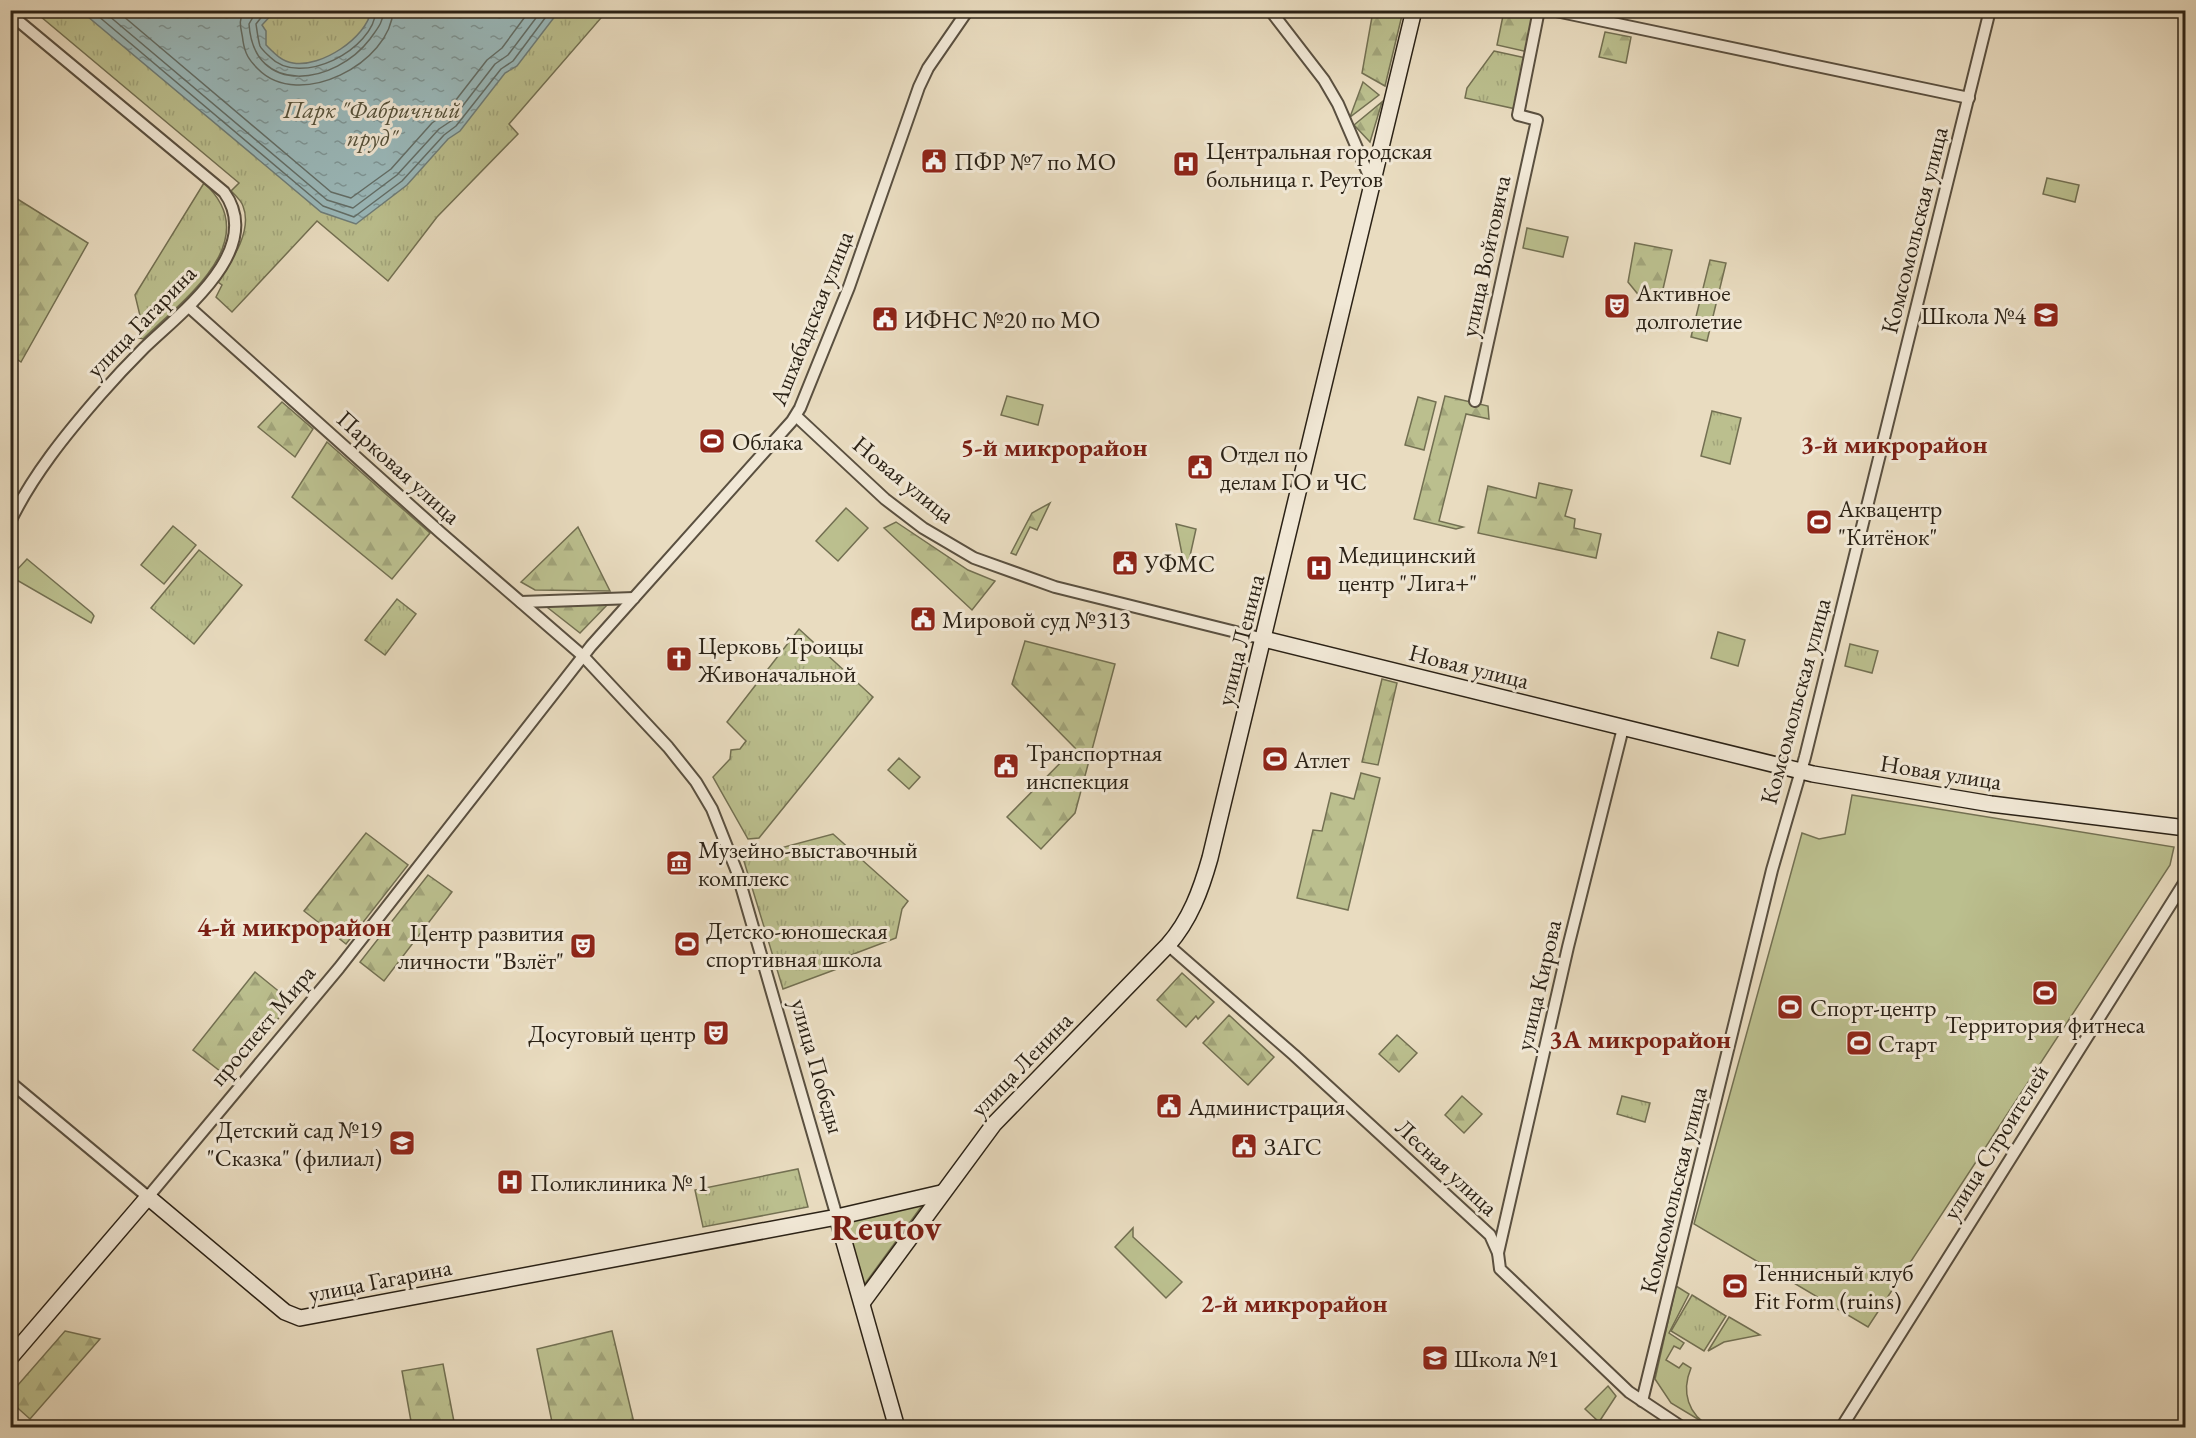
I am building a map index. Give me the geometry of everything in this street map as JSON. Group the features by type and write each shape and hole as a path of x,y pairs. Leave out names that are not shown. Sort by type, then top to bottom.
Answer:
{"street":[{"name":"Ашхабадская улица","path":"583,656 796,416 849,287 919,87 939,52 968,10"},
{"path":"1270,10 1334,96 1373,185"},
{"name":"улица Ленина","path":"862,1303 994,1124 1168,945 1188,917 1206,872 1414,10"},
{"name":"улица Войтовича","path":"1475,401 1537,120 1518,115 1539,10"},
{"path":"1551,10 1969,98"},
{"name":"Комсомольская улица","path":"1642,1401 1785,820 1801,771 1990,10"},
{"name":"улица Гагарина","path":"10,14 224,192 233,204 236,221 233,239 225,261 203,294 99,396 27,487 10,522"},
{"name":"Парковая улица","path":"189,307 583,656"},
{"name":"Новая улица","path":"796,416 885,499 931,533 974,558 1055,587 1801,771 1991,804 2186,828"},
{"path":"521,602 634,598"},
{"name":"проспект Мира","path":"10,1358 339,968 583,656"},
{"name":"улица Победы","path":"583,656 682,764 716,819 737,872 897,1428"},
{"name":"улица Кирова","path":"1498,1253 1564,963 1623,728"},
{"name":"улица Строителей","path":"1841,1428 2186,880"},
{"name":"Лесная улица","path":"1168,945 1294,1055 1490,1235 1498,1253 1500,1269 1642,1401 1683,1428"},
{"name":"улица Гагарина","path":"10,1082 285,1312 300,1318 837,1217"},
{"path":"837,1217 941,1193"}],"green space":[{"name":"Парк \"Фабричный пруд\"","path":"34,11 603,11 601,18 509,124 518,134 437,217 388,281 317,221 232,312 216,297 222,285 218,282 243,236 245,216 243,206 231,191 239,183"},
{"path":"1373,11 1403,11 1385,86 1362,73"},
{"path":"1504,11 1535,18 1528,52 1497,45"},
{"path":"1605,32 1631,37 1626,63 1599,57"},
{"path":"1494,51 1526,58 1516,109 1465,98 1467,88"},
{"path":"1363,82 1379,95 1350,117"},
{"path":"1382,102 1370,142 1354,125"},
{"path":"2047,178 2079,185 2075,202 2043,194"},
{"path":"204,183 221,204 227,226 223,247 212,268 196,288 143,339 136,337 143,328 135,295"},
{"path":"11,195 88,243 21,362 11,355"},
{"path":"1527,228 1568,237 1563,257 1523,248"},
{"path":"1635,243 1672,250 1660,302 1641,298 1628,282"},
{"path":"1710,260 1726,263 1707,341 1691,337"},
{"path":"1007,396 1043,405 1038,425 1001,415"},
{"path":"1445,396 1488,406 1489,419 1466,414 1439,521 1463,527 1456,529 1414,519"},
{"path":"1418,397 1436,402 1424,450 1405,445"},
{"path":"282,402 313,429 295,457 258,427"},
{"path":"1712,411 1741,418 1730,464 1701,456"},
{"path":"327,442 430,533 392,579 292,497"},
{"path":"1539,483 1572,490 1565,516 1575,519 1574,528 1601,534 1596,558 1478,533 1488,486 1536,498"},
{"path":"1050,503 1037,530 1030,527 1016,555 1011,553 1032,513"},
{"path":"846,508 868,528 838,561 816,541"},
{"path":"896,522 968,570 995,581 972,610 884,528"},
{"path":"1176,524 1196,529 1186,574"},
{"path":"173,526 196,545 164,584 141,565"},
{"path":"578,527 610,591 535,590 521,582"},
{"path":"199,550 242,585 194,644 151,608"},
{"path":"27,559 92,613 94,616 91,623 15,579 14,573"},
{"path":"397,599 416,614 385,655 365,640"},
{"path":"610,602 580,633 543,604"},
{"path":"799,629 873,697 759,838 748,839 713,777 730,759 731,750 740,749 746,741 727,722"},
{"path":"1718,632 1745,640 1738,666 1711,658"},
{"path":"1025,641 1115,664 1075,813 1041,849 1007,817 1075,748 1012,684"},
{"path":"1850,644 1878,651 1872,673 1845,666"},
{"path":"1382,679 1397,683 1378,765 1362,762"},
{"path":"899,758 920,777 909,789 888,770"},
{"path":"1361,773 1380,778 1348,910 1297,898 1313,830 1322,831 1331,793 1354,799"},
{"name":"Старт","path":"1852,795 2174,847 2170,865 1868,1327 1694,1224 1802,833 1819,839 1845,834"},
{"path":"366,833 408,865 346,944 304,911"},
{"path":"833,834 908,901 902,909 896,938 843,958 845,966 783,989 743,858"},
{"path":"428,875 452,892 384,981 360,962"},
{"path":"255,972 292,1002 229,1078 193,1050"},
{"path":"1182,973 1214,1002 1198,1019 1196,1016 1186,1027 1157,1000"},
{"path":"1229,1015 1274,1057 1248,1085 1203,1043"},
{"path":"1397,1035 1417,1053 1399,1072 1379,1054"},
{"path":"1462,1096 1482,1114 1464,1133 1445,1115"},
{"path":"1622,1096 1650,1103 1645,1122 1617,1114"},
{"path":"798,1169 808,1207 703,1227 695,1190"},
{"path":"924,1203 864,1285 844,1220"},
{"path":"1133,1228 1133,1237 1182,1282 1166,1298 1115,1247"},
{"path":"1676,1286 1689,1294 1669,1333 1684,1343 1680,1349 1674,1346 1666,1360 1679,1368 1683,1363 1691,1368 1687,1386 1689,1402 1697,1416 1711,1427 1671,1403 1655,1379"},
{"path":"1692,1295 1726,1316 1704,1351 1671,1331"},
{"path":"1729,1317 1760,1335 1724,1342 1708,1351"},
{"path":"65,1331 100,1339 30,1419 11,1402 11,1393"},
{"path":"612,1331 635,1427 553,1427 537,1349"},
{"path":"443,1364 455,1427 412,1427 402,1371"},
{"path":"1608,1386 1616,1396 1599,1422 1585,1409"}],"water":[{"path":"81,11 275,11 262,25 266,31 266,45 285,60 304,63 329,56 352,41 361,31 371,11 559,11 517,66 505,73 460,131 448,139 407,185 356,224 321,212"}],"place":[{"name":"ПФР №7 по МО","path":"934,161"},
{"name":"Центральная городская больница г. Реутов","path":"1186,164"},
{"name":"Активное долголетие","path":"1617,306"},
{"name":"Школа №4","path":"2046,315"},
{"name":"ИФНС №20 по МО","path":"885,319"},
{"name":"Облака","path":"712,441"},
{"name":"Отдел по делам ГО и ЧС","path":"1200,467"},
{"name":"Аквацентр \"Китёнок\"","path":"1819,522"},
{"name":"УФМС","path":"1125,563"},
{"name":"Медицинский центр \"Лига+\"","path":"1319,568"},
{"name":"Мировой суд №313","path":"923,619"},
{"name":"Церковь Троицы Живоначальной","path":"679,659"},
{"name":"Атлет","path":"1275,759"},
{"name":"Транспортная инспекция","path":"1006,766"},
{"name":"Музейно-выставочный комплекс","path":"679,863"},
{"name":"Детско-юношеская спортивная школа","path":"687,944"},
{"name":"Центр развития личности \"Взлёт\"","path":"583,946"},
{"name":"Территория фитнеса","path":"2045,993"},
{"name":"Спорт-центр","path":"1790,1007"},
{"name":"Досуговый центр","path":"716,1033"},
{"name":"Старт","path":"1859,1043"},
{"name":"Администрация","path":"1169,1106"},
{"name":"Детский сад №19 \"Сказка\" (филиал)","path":"402,1143"},
{"name":"ЗАГС","path":"1244,1146"},
{"name":"Поликлиника № 1","path":"510,1182"},
{"name":"Теннисный клуб Fit Form (ruins)","path":"1735,1286"},
{"name":"Школа №1","path":"1435,1358"}],"district":[{"name":"3-й микрорайон","path":"1894,444"},
{"name":"5-й микрорайон","path":"1054,447"},
{"name":"4-й микрорайон","path":"294,926"},
{"name":"3А микрорайон","path":"1640,1039"},
{"name":"Reutov","path":"886,1227"},
{"name":"2-й микрорайон","path":"1294,1303"}]}
